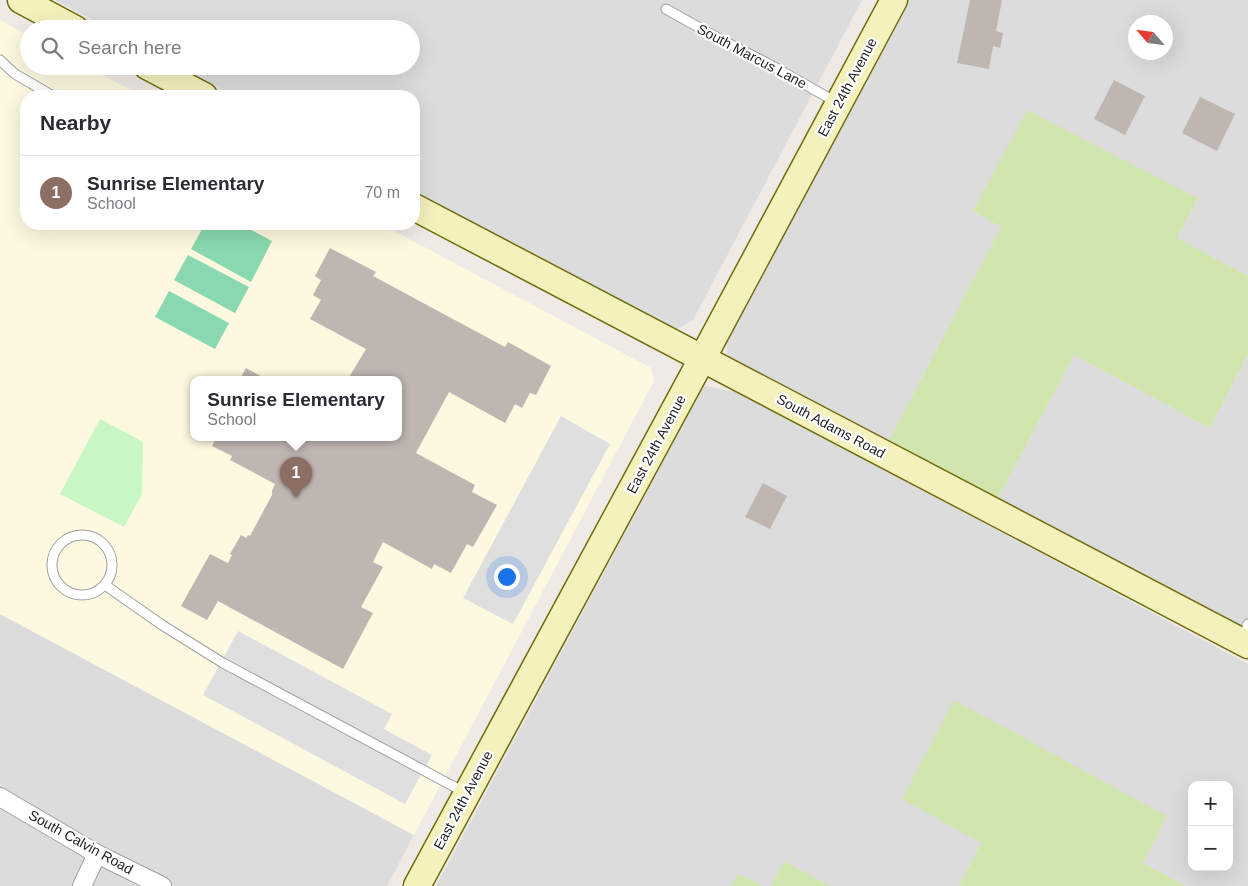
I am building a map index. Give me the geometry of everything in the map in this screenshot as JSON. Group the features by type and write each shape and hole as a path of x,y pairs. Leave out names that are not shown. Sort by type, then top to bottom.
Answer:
{"street":[{"path":"21,0 58,20"},
{"name":"East 24th Avenue","path":"417,886 894,0"},
{"path":"164,75 193,90"},
{"name":"South Adams Road","path":"420,210 1248,645"},
{"name":"South Calvin Road","path":"0,797 98,854 162,886"},
{"path":"82,886 98,854"}],"lane":[{"name":"South Marcus Lane","path":"666,9 768,63 838,103"},
{"path":"0,60 15,74 43,90"},
{"path":"84,535 102,542 112,558 110,577 105,585 98,591 88,595 77,595 68,592 54,576 52,566 54,556 59,547 66,540 75,536 84,535"},
{"path":"105,585 162,625 223,663 467,794"},
{"path":"1248,624 1248,630"}],"shaded area":[{"path":"55,0 862,0 693,320 672,332 420,196 420,90 223,90 195,75 420,75 420,20 92,20"},
{"path":"908,0 1248,0 1248,276 1177,238 1198,198 973,211 1001,227 887,444 732,363 727,353 727,339"},
{"path":"0,20 20,31 20,75 103,75 131,90 20,90 20,230 392,230 651,368 654,381 414,835 0,614"},
{"path":"1248,354 1248,636 996,502 1074,355 1210,428"},
{"path":"706,386 740,393 1248,664 1248,886 1186,886 1143,863 1167,816 981,843 959,886 830,886 784,861 771,886 764,886 738,874 731,886 436,886 703,388"},
{"path":"561,416 610,444 513,624 463,598"},
{"path":"0,614 414,835 387,886 0,886"},
{"path":"238,631 392,714 384,729 432,755 405,804 203,695"}],"green space":[{"path":"1027,110 1198,198 1177,238 1248,276 1248,354 1210,428 1074,355 996,502 887,444 1001,227 973,211"},
{"path":"202,230 251,230 272,241 251,282 191,249"},
{"path":"188,255 249,287 235,313 174,280"},
{"path":"169,291 229,323 215,349 155,317"},
{"path":"100,419 143,442 142,494 124,527 60,494"},
{"path":"954,700 1167,816 1143,863 1186,886 959,886 981,843 902,799"},
{"path":"784,861 830,886 771,886"},
{"path":"738,874 764,886 731,886"}],"building":[{"path":"970,0 1002,0 996,31 1003,33 1000,48 993,46 989,69 957,63"},
{"path":"1114,80 1145,96 1125,135 1094,119"},
{"path":"1200,97 1235,114 1217,151 1182,133"},
{"path":"330,248 376,272 373,276 505,347 508,342 551,366 536,395 530,393 522,408 515,404 505,423 449,392 416,453 475,485 472,492 497,505 473,547 467,544 451,573 434,564 432,569 383,542 373,562 383,567 361,607 373,613 343,669 218,601 207,620 181,606 210,554 228,563 232,555 230,554 241,535 246,538 248,535 250,536 272,495 275,484 230,460 232,456 212,446 215,441 402,441 402,376 350,376 366,349 310,319 321,300 313,295 321,280 315,276"},
{"path":"246,368 261,376 242,376"},
{"path":"763,483 787,496 770,529 745,517"}],"place":[{"name":"Sunrise Elementary","path":"296,498"}]}
